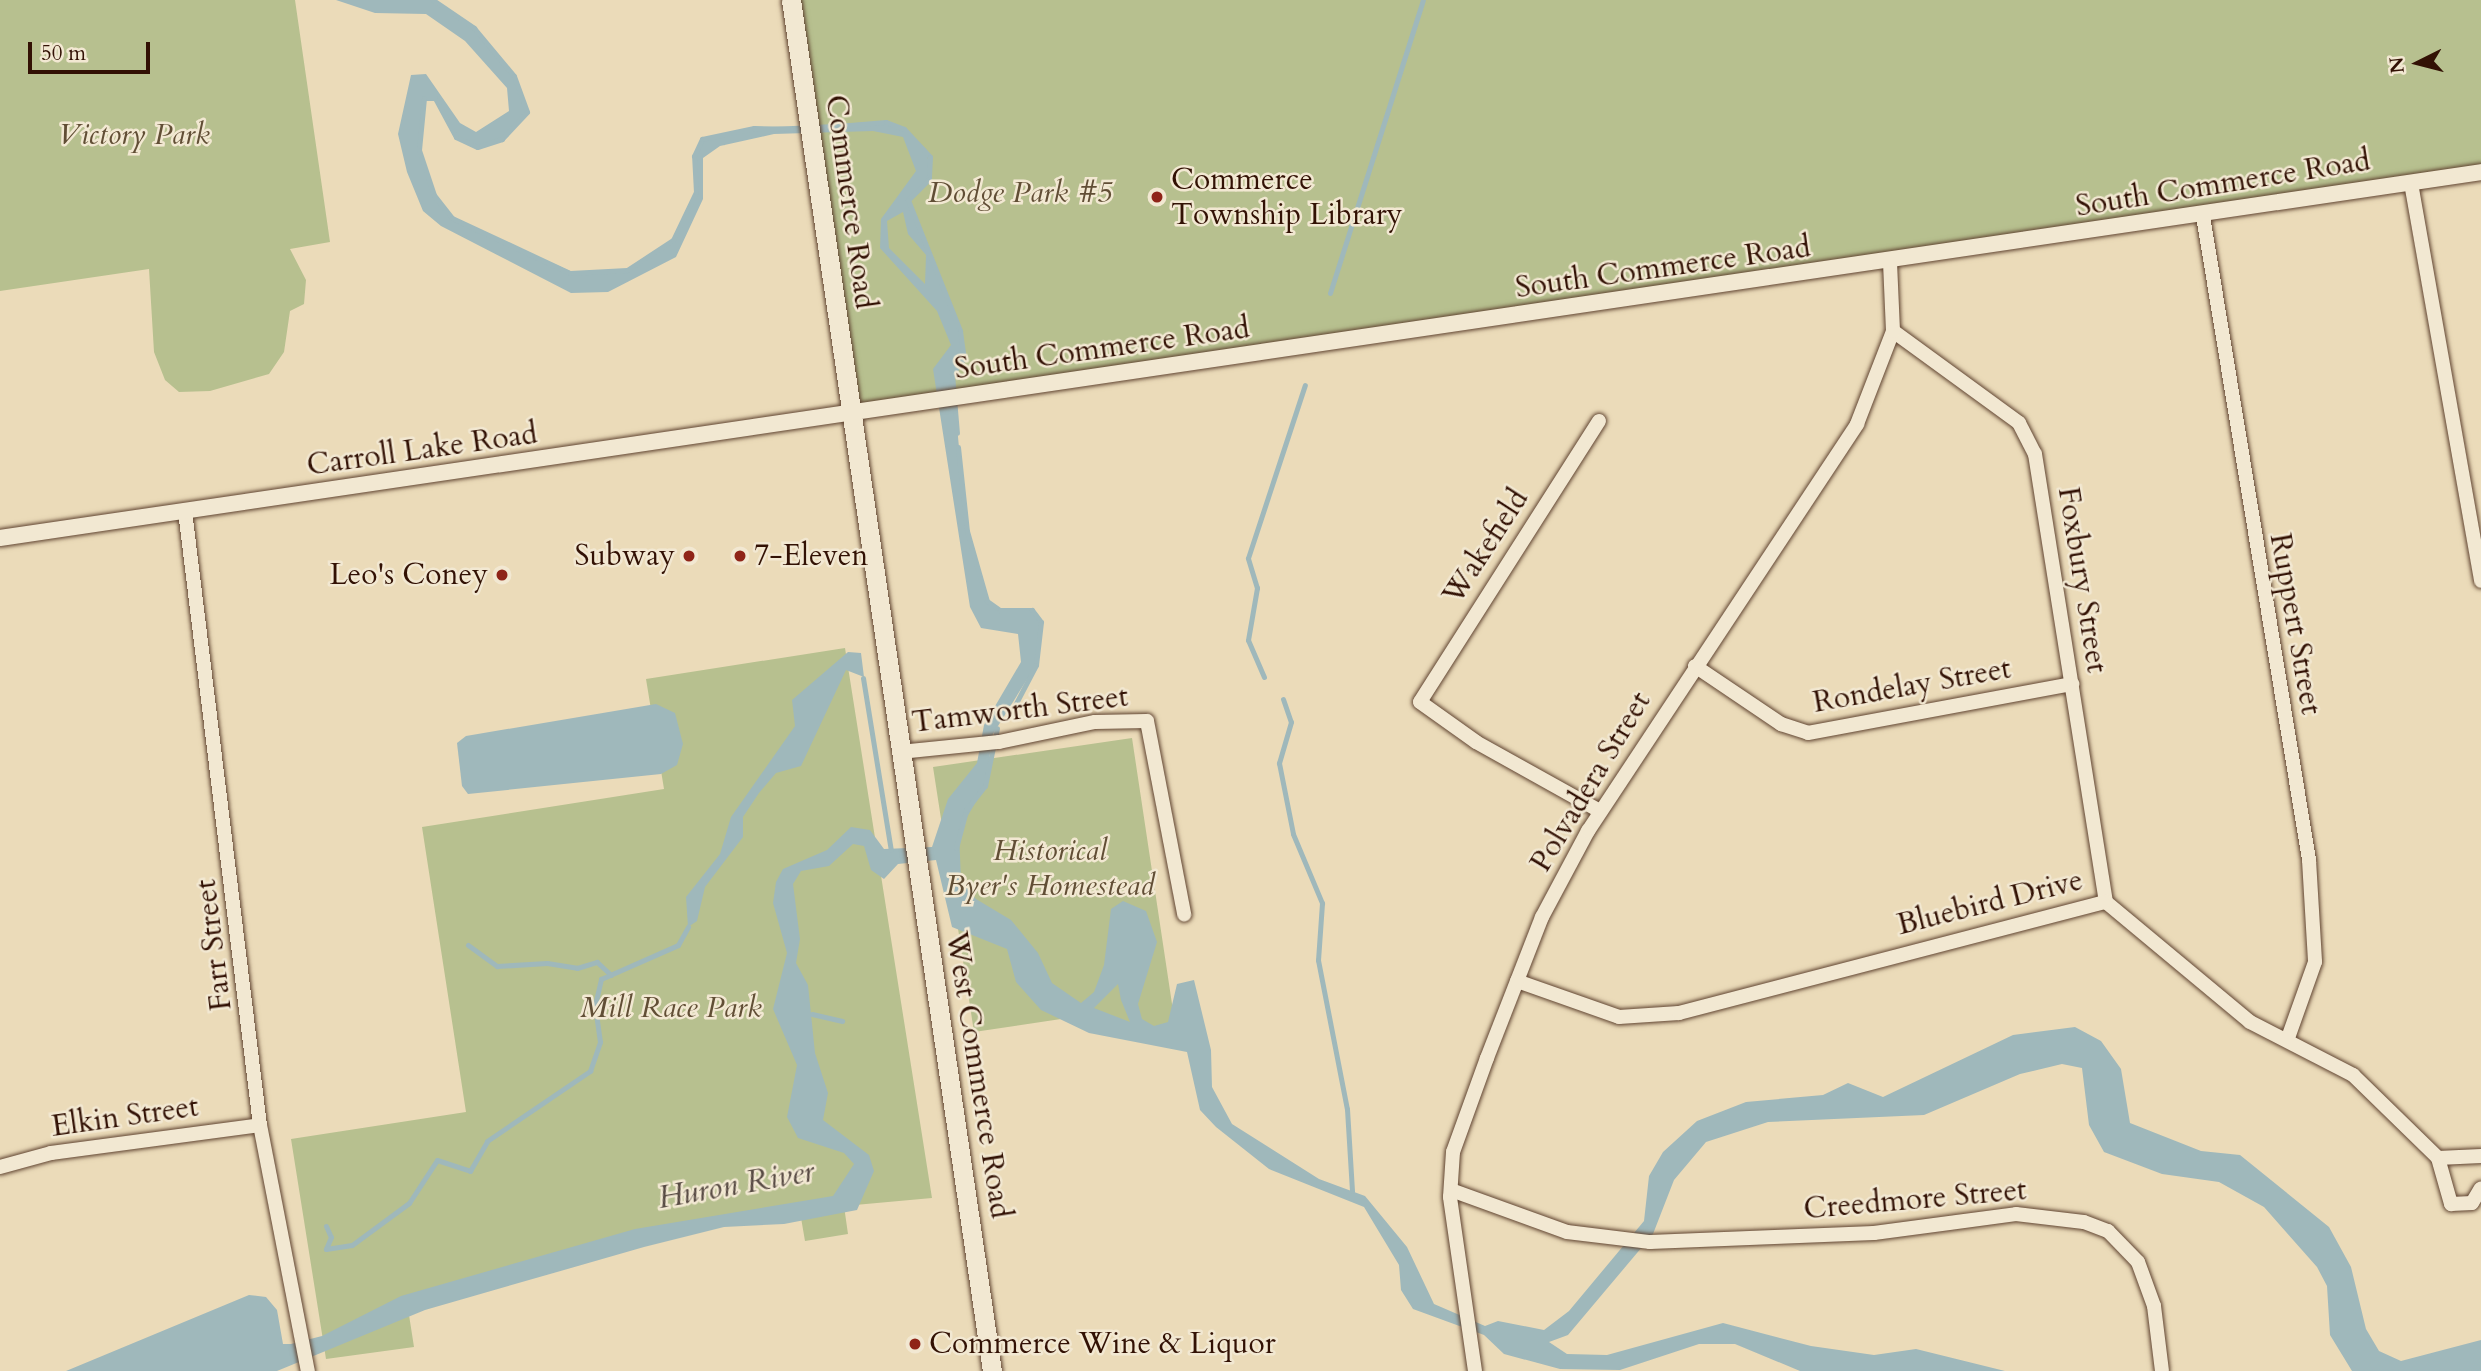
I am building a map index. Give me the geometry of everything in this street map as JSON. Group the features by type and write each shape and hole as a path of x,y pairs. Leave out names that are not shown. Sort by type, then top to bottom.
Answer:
{"main road":[{"name":"Commerce Road","path":"791,0 851,413"},
{"name":"West Commerce Road","path":"851,413 992,1371"}],"street":[{"name":"South Commerce Road","path":"851,413 1890,263 2481,172"},
{"path":"2412,183 2481,581"},
{"name":"Ruppert Street","path":"2203,216 2309,860 2315,962 2288,1038"},
{"name":"Polvadera Street","path":"1475,1371 1451,1190 1453,1152 1517,981 1542,917 1600,811 1857,424 1893,331 1890,263"},
{"name":"Foxbury Street","path":"1893,331 2019,424 2035,454 2106,902"},
{"name":"Carroll Lake Road","path":"0,537 851,413"},
{"name":"Wakefield","path":"1599,422 1420,702 1476,742 1600,811"},
{"name":"Farr Street","path":"185,511 260,1125 308,1366"},
{"name":"Rondelay Street","path":"1695,666 1781,724 1808,733 2071,684"},
{"name":"Tamworth Street","path":"900,752 999,742 1095,722 1147,721 1184,914"},
{"name":"Bluebird Drive","path":"1517,981 1619,1017 1679,1013 2106,902 2201,986 2250,1022 2288,1038 2353,1074 2438,1158"},
{"name":"Elkin Street","path":"0,1167 51,1153 260,1125"},
{"path":"2481,1156 2438,1158 2451,1203 2472,1203 2481,1188"},
{"name":"Creedmore Street","path":"1451,1190 1567,1232 1650,1242 1874,1233 2016,1214 2084,1222 2108,1231 2138,1262 2154,1306 2162,1371"}],"green space":[{"name":"Victory Park","path":"0,0 295,0 330,242 290,249 306,280 304,304 290,311 284,352 269,374 210,391 179,392 165,380 154,352 149,269 0,291"},
{"name":"Dodge Park #5","path":"794,0 2481,0 2481,167 853,410"},
{"name":"Mill Race Park","path":"845,648 932,1198 844,1206 848,1234 805,1241 800,1212 732,1218 407,1302 414,1347 326,1359 291,1139 466,1112 422,827 664,789 646,679"},
{"name":"Historical Byer's Homestead","path":"1132,738 1177,1037 1061,1019 974,1032 933,767"}],"water":[{"path":"336,0 433,0 475,28 514,76 527,112 502,139 477,147 456,137 435,98 424,98 419,150 434,195 452,218 579,275 627,270 673,240 696,192 694,156 702,139 754,128 876,122 904,129 926,149 931,175 908,201 960,331 964,358 952,374 967,531 987,601 1000,610 1032,610 1041,622 1036,665 993,734 985,786 959,831 961,881 976,899 1011,920 1038,953 1052,983 1081,1003 1094,992 1104,965 1111,909 1123,901 1146,911 1157,942 1138,1004 1142,1019 1154,1026 1168,1022 1177,984 1194,980 1211,1050 1212,1087 1232,1124 1319,1179 1365,1196 1407,1247 1434,1304 1485,1326 1498,1321 1544,1330 1569,1311 1644,1221 1649,1176 1663,1152 1697,1121 1746,1102 1823,1095 1848,1083 1883,1097 2013,1035 2075,1027 2101,1041 2121,1069 2130,1123 2201,1151 2240,1155 2329,1227 2351,1267 2366,1329 2379,1351 2401,1361 2481,1340 2481,1371 2352,1371 2330,1335 2327,1286 2317,1267 2264,1207 2219,1182 2162,1174 2104,1152 2089,1125 2082,1068 2062,1064 2020,1074 1924,1115 1768,1122 1706,1142 1674,1180 1653,1234 1568,1335 1549,1342 1567,1354 1607,1355 1723,1323 1811,1346 1874,1355 1916,1349 2005,1371 1800,1371 1735,1344 1699,1344 1620,1370 1560,1369 1504,1354 1484,1335 1413,1309 1401,1290 1399,1265 1364,1207 1269,1169 1216,1127 1200,1110 1187,1052 1089,1033 1041,1010 1016,982 1007,949 952,927 936,860 898,864 884,879 871,870 864,846 853,844 829,866 801,871 793,884 800,939 796,963 808,985 815,1053 828,1093 823,1120 869,1155 874,1171 857,1210 784,1224 724,1227 644,1247 425,1310 277,1371 66,1371 249,1295 266,1297 277,1310 283,1344 291,1344 322,1336 401,1296 635,1229 833,1196 854,1164 844,1153 798,1138 787,1117 797,1065 773,1009 787,953 773,903 776,882 783,869 827,850 851,827 870,830 884,849 932,847 948,799 977,763 984,725 1021,662 1018,634 981,628 970,607 933,369 951,345 937,311 880,248 881,219 916,171 903,137 873,131 774,134 720,146 703,158 703,199 676,257 608,292 571,293 441,226 423,211 407,172 398,134 411,75 426,74 460,123 476,132 509,111 507,88 465,41 426,14 375,13","holes":["903,212 908,234 926,255 925,284 889,248 887,221","1118,984 1121,1000 1130,1022 1094,1008"]},
{"path":"848,652 861,653 864,677 846,670 801,766 776,773 759,793 743,817 743,837 705,887 697,921 688,927 686,897 720,854 731,817 795,726 792,700"},
{"path":"656,704 675,713 683,744 677,765 661,774 468,794 462,786 457,743 466,736"}],"waterway":[{"path":"433,0 474,28 514,76 527,112 502,139 477,147 456,137 435,98 424,98 419,150 434,195 452,218 570,273 627,270 673,240 696,192 694,156 702,139 754,128 801,129"},
{"path":"1330,293 1423,0"},
{"path":"814,128 886,122 904,129 930,157 929,179 908,200 960,331 964,358 952,374 957,433"},
{"path":"1264,677 1248,640 1257,588 1248,558 1305,385"},
{"path":"958,447 967,531 987,601 1000,610 1032,610 1041,622 1036,665 1014,707"},
{"path":"863,678 891,850"},
{"path":"1283,699 1291,722 1279,763 1293,834 1322,903 1318,960 1347,1109 1352,1191"},
{"path":"956,848 966,810 985,786 997,728"},
{"path":"326,1226 331,1237 326,1249 352,1245 409,1203 437,1160 470,1171 487,1141 590,1071 600,1042 595,1005 601,979 678,945 688,927"},
{"path":"468,945 497,966 547,963 577,968 597,962 611,975"},
{"path":"812,1014 842,1021"}],"place":[{"name":"Commerce Township Library","path":"1157,197"},
{"name":"Subway","path":"689,556"},
{"name":"7-Eleven","path":"740,556"},
{"name":"Leo's Coney","path":"502,575"},
{"name":"Commerce Wine & Liquor","path":"915,1344"}],"water label":[{"name":"Huron River","path":"736,1185"}]}
